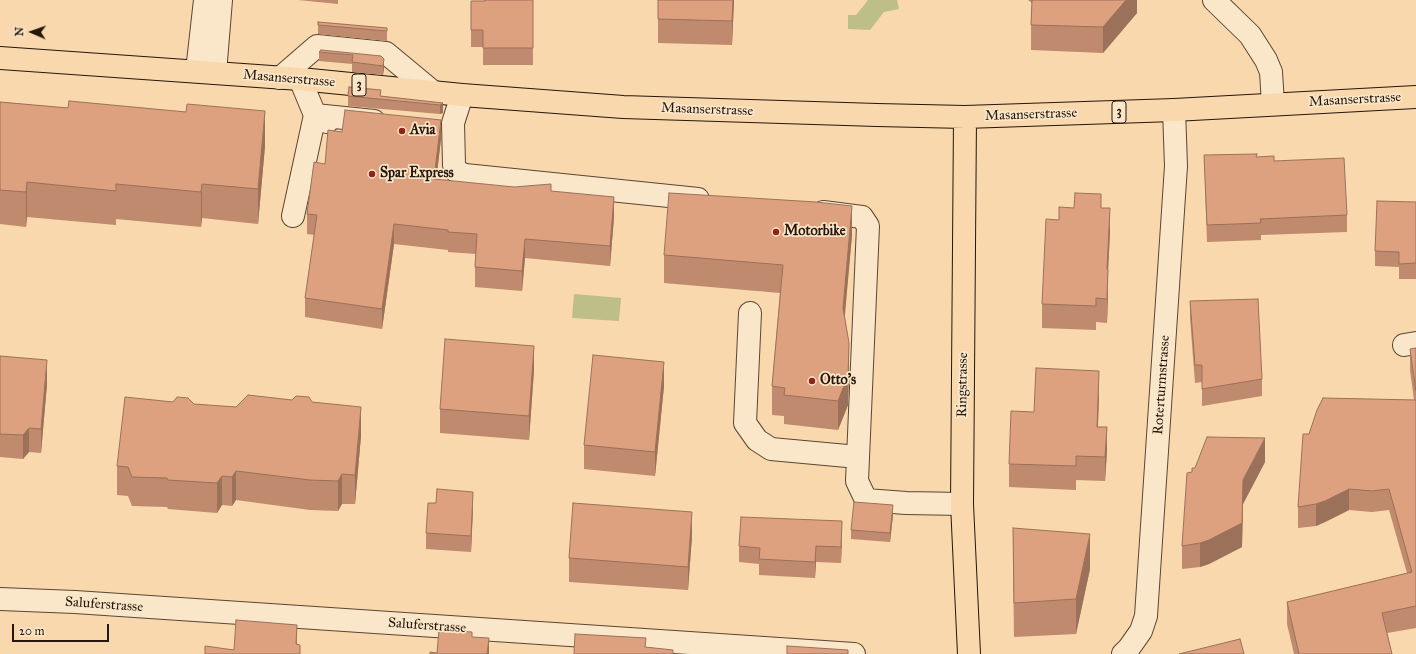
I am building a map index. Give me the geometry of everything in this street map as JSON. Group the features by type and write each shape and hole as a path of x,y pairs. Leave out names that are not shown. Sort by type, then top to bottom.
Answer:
{"main road":[{"name":"Masanserstrasse","path":"0,58 290,78 462,95 623,107 965,117 1174,110 1416,97"},
{"name":"Ringstrasse","path":"965,117 962,504 969,654"}],"street":[{"path":"205,0 206,72"},
{"path":"206,72 221,0"},
{"path":"1227,4 1266,60 1271,72 1273,104"},
{"path":"386,130 344,134 315,115 290,78 317,46 386,53 433,92"},
{"path":"462,95 440,130 456,171 465,175 716,201"},
{"name":"Roterturmstrasse","path":"1123,654 1141,632 1146,616 1176,166 1174,110"},
{"path":"294,216 315,115"},
{"path":"802,210 857,215 862,217 868,226 857,481 866,500 906,503 962,504"},
{"path":"750,313 745,423 757,440 771,449 858,457"},
{"name":"Saluferstrasse","path":"0,599 75,602 691,648 854,654"}],"green space":[{"path":"868,0 897,0 899,9 884,12 870,30 848,29 848,15 856,15"},
{"path":"574,294 621,298 619,321 572,318"}],"building":[{"path":"533,0 533,48 483,48 483,30 471,30 471,1"},
{"path":"658,0 733,0 732,21 658,19"},
{"path":"1032,0 1126,0 1103,27 1031,25"},
{"path":"318,22 387,28 387,31 318,25"},
{"path":"321,50 381,56 384,59 383,66 352,62 353,55 319,52"},
{"path":"349,87 381,90 380,96 443,103 440,105 348,96"},
{"path":"69,101 186,112 187,104 265,111 258,189 202,184 201,192 116,184 116,191 27,182 26,192 0,190 0,102 68,108"},
{"path":"345,110 441,120 434,179 514,187 551,184 551,191 614,197 610,246 525,239 522,271 475,267 477,234 448,232 448,230 394,224 382,309 305,298 317,215 307,214 314,162 325,164 328,130 342,132"},
{"path":"1257,154 1256,157 1274,156 1274,161 1344,158 1347,215 1260,219 1261,223 1207,225 1204,155"},
{"path":"669,193 816,202 852,206 843,308 849,343 848,376 838,401 784,395 785,388 772,386 783,265 664,255"},
{"path":"1075,193 1101,194 1101,208 1110,208 1107,299 1096,298 1096,306 1042,304 1046,219 1059,220 1059,207 1074,208"},
{"path":"1377,201 1416,202 1416,263 1399,264 1399,252 1375,251"},
{"path":"1258,299 1262,379 1202,389 1202,365 1195,365 1190,301"},
{"path":"445,339 534,346 529,416 440,409"},
{"path":"1416,348 1416,391 1410,349"},
{"path":"593,355 664,362 655,452 584,445"},
{"path":"0,356 47,360 41,429 29,428 23,435 0,434"},
{"path":"1036,368 1099,371 1097,427 1107,427 1105,457 1076,456 1076,466 1009,464 1011,411 1034,412"},
{"path":"248,395 292,400 296,396 309,397 312,402 361,407 355,475 342,474 338,481 310,480 236,471 232,477 222,476 217,483 168,480 167,478 132,477 128,467 117,466 125,397 173,402 177,397 188,398 194,404 236,407"},
{"path":"1323,398 1416,400 1416,606 1382,613 1392,654 1299,654 1287,602 1412,572 1389,489 1372,491 1349,489 1325,501 1298,507 1303,434 1309,434 1317,410"},
{"path":"1207,437 1265,438 1243,480 1242,523 1209,540 1182,546 1187,473 1192,472 1192,468 1195,468"},
{"path":"437,489 473,492 471,536 426,533 428,503 436,503"},
{"path":"854,502 893,505 890,533 851,530"},
{"path":"573,503 692,512 688,567 569,558"},
{"path":"741,517 842,521 841,547 816,546 815,562 759,559 760,548 739,546"},
{"path":"1013,528 1090,534 1076,599 1014,603"},
{"path":"236,620 297,625 296,644 300,645 300,654 205,654 205,646 234,650"},
{"path":"439,630 472,632 472,637 489,638 487,654 430,654 430,652 437,653"},
{"path":"575,634 646,638 645,647 673,650 673,654 574,654"},
{"path":"1240,639 1244,654 1179,654"},
{"path":"787,646 848,650 848,654 787,654"}],"place":[{"name":"Avia","path":"402,131"},
{"name":"Spar Express","path":"372,174"},
{"name":"Motorbike","path":"776,232"},
{"name":"Otto's","path":"812,381"}]}
